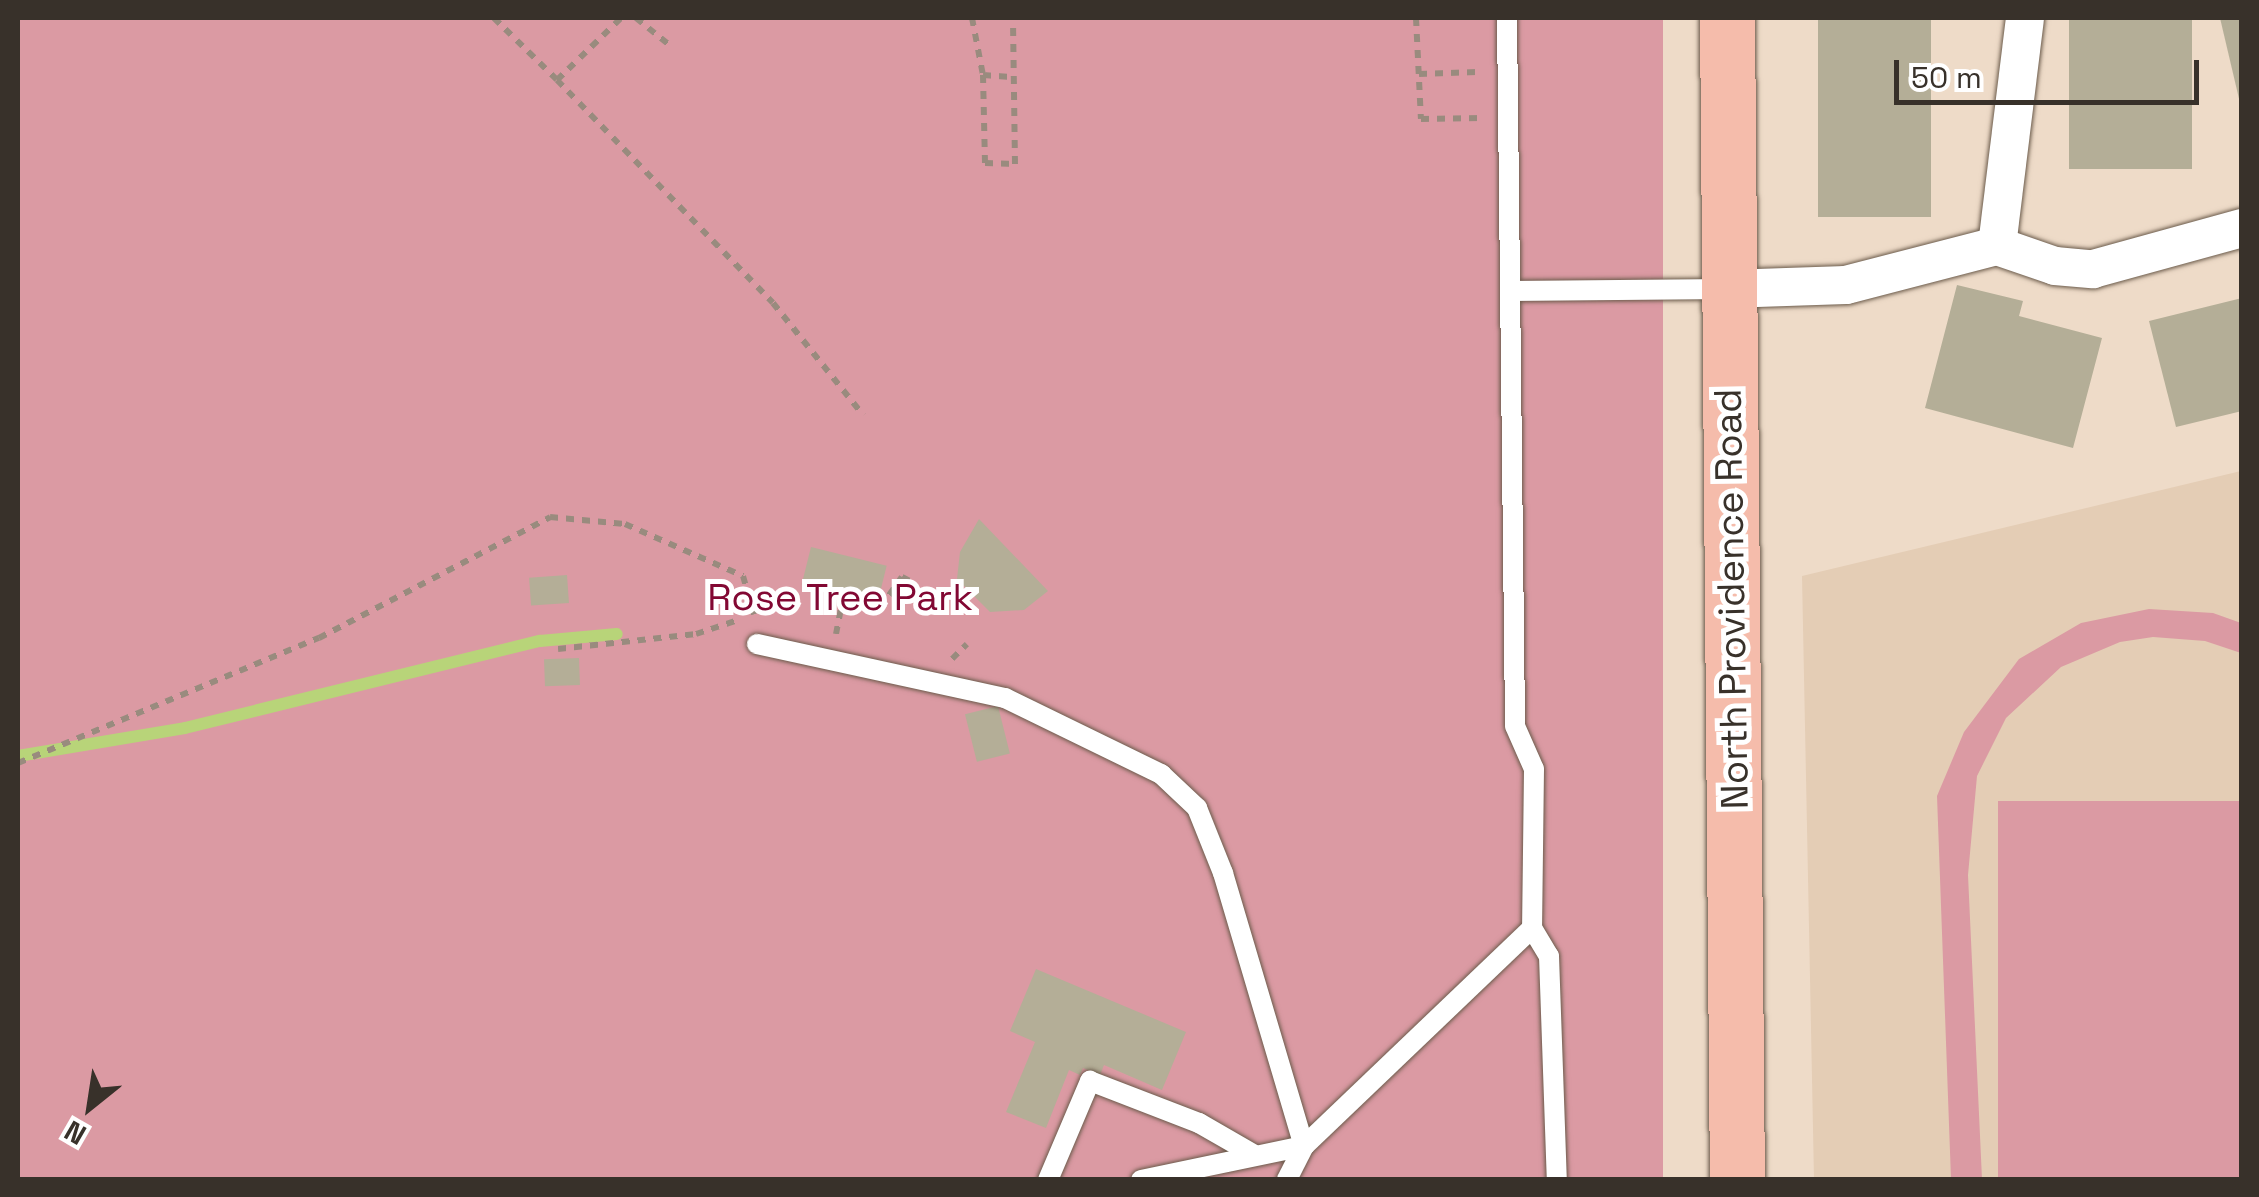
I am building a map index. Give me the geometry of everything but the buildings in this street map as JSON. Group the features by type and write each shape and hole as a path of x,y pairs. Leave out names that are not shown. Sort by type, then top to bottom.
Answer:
{"main road":[{"name":"North Providence Road","path":"1727,18 1737,1180"}],"street":[{"path":"1997,246 2025,18"},
{"path":"1727,289 1846,285 1997,246 2056,266 2093,269 2242,228"}],"lane":[{"path":"1507,18 1515,726 1534,769 1532,928 1549,956 1557,1180"},
{"path":"1510,291 1727,289"},
{"path":"756,644 1005,698 1161,774 1196,808 1223,874 1304,1146"},
{"path":"1287,1180 1304,1146 1532,928"},
{"path":"1048,1180 1090,1081 1198,1123 1253,1154"},
{"path":"1141,1180 1304,1146"}],"path":[{"path":"494,18 773,303 862,414"},
{"path":"557,80 622,18"},
{"path":"636,18 672,47"},
{"path":"972,18 983,76 985,164 1014,164 1012,18"},
{"path":"1416,18 1420,119 1482,118"},
{"path":"1419,74 1480,72"},
{"path":"983,76 1014,77"},
{"path":"18,763 319,638 550,517 625,524 743,576 754,614 756,644"},
{"path":"832,660 842,602 880,608 902,576 914,583"},
{"path":"558,649 696,634 754,614"}],"shaded area":[{"path":"2241,471 2241,1179 1814,1179 1802,576"}],"green space":[{"name":"Rose Tree Park","path":"18,18 1663,18 1663,1179 18,1179"},
{"path":"2149,609 2213,613 2241,623 2241,653 2205,641 2153,637 2120,642 2061,667 2006,718 1977,776 1968,875 1982,1179 1951,1179 1937,796 1964,732 2019,659 2081,623"},
{"path":"1998,801 2241,801 2241,1179 1998,1179"}],"waterway":[{"path":"18,756 185,728 540,641 617,634"}]}
